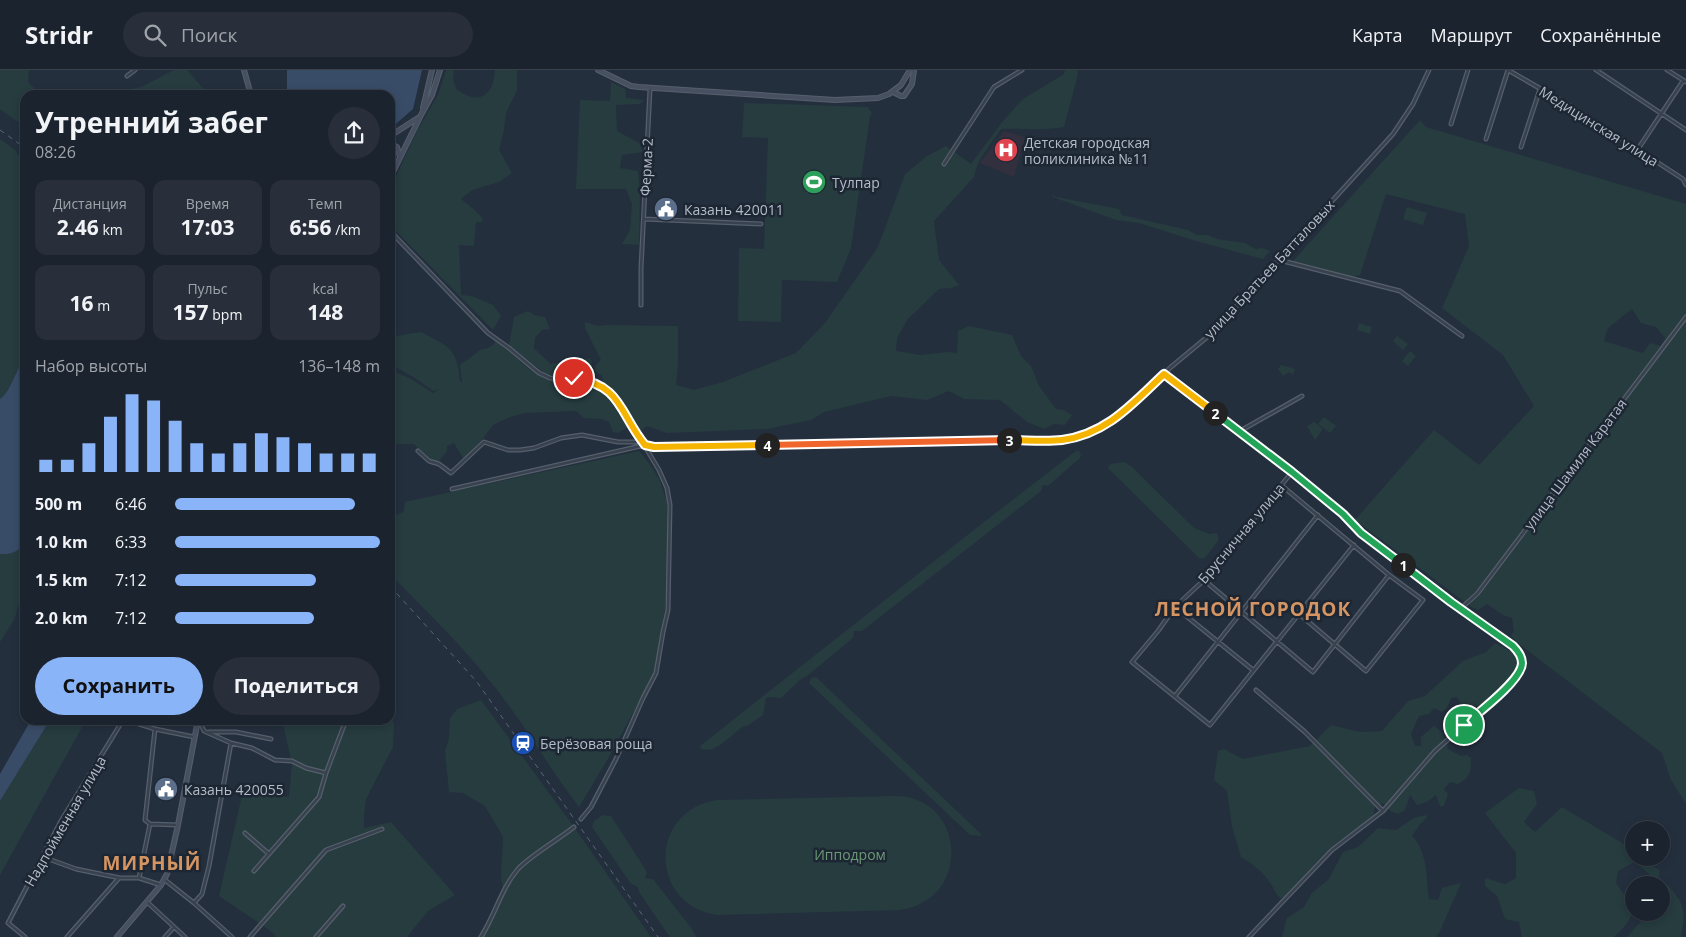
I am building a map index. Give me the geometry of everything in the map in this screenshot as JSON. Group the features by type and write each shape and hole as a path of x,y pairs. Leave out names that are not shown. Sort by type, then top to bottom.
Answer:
{"street":[{"path":"127,76 135,70"},
{"path":"244,70 250,90"},
{"path":"395,133 420,116 432,70"},
{"path":"395,168 432,95 440,70"},
{"path":"598,70 631,86 650,89 835,100 878,98 893,92 912,70"},
{"path":"893,92 901,96 908,92 912,84 912,70"},
{"path":"944,164 994,87 1022,70"},
{"name":"улица Братьев Батталовых","path":"452,489 645,445 654,447 1062,440 1078,437 1105,426 1118,418 1223,322 1393,134 1412,104 1429,70"},
{"path":"1451,124 1468,70"},
{"path":"1486,139 1508,70"},
{"name":"Медицинская улица","path":"1508,70 1638,149 1683,180 1686,185"},
{"path":"1596,70 1686,130"},
{"path":"1638,149 1685,82 1668,70"},
{"path":"1521,147 1540,88"},
{"name":"Ферма-2","path":"641,305 650,89"},
{"path":"395,146 400,157"},
{"path":"644,219 761,224"},
{"path":"395,236 488,333 539,373 550,378 586,380 596,383 607,390 618,401 664,479 670,505 668,610 654,678 591,807 582,819"},
{"path":"1279,260 1400,292 1462,336"},
{"name":"улица Шамиля Каратая","path":"1460,609 1478,594 1686,317"},
{"path":"1164,374 1292,472 1343,514 1361,533 1460,609 1513,646 1521,658 1521,667 1509,686 1435,751 1383,811 1332,850 1249,937"},
{"path":"1240,432 1302,396"},
{"path":"418,450 429,462 439,464 451,473 484,442 508,450 520,450 534,448 561,438 582,435 618,442 642,442"},
{"name":"Брусничная улица","path":"1175,696 1132,662 1175,607 1204,580 1292,472"},
{"path":"1281,485 1389,575 1423,600 1366,670 1298,613"},
{"path":"1318,515 1175,696 1210,725 1354,544"},
{"path":"1204,580 1313,672 1389,575"},
{"path":"1175,607 1253,670"},
{"path":"1256,690 1305,732 1383,811"},
{"name":"Надпойменная улица","path":"25,937 8,923 61,821 122,725"},
{"path":"140,725 155,730 195,735 206,732 236,732 271,739"},
{"path":"117,937 165,880 171,862 198,725"},
{"path":"202,725 206,732 231,743 252,748 275,760 292,761 306,768 326,773"},
{"path":"254,871 319,797 344,725"},
{"path":"155,730 145,820 150,824 178,825"},
{"path":"194,903 202,894 209,866 231,743"},
{"path":"139,878 150,824"},
{"path":"481,937 511,880 524,864 574,827"},
{"path":"250,937 326,850 382,828"},
{"path":"245,833 270,854"},
{"path":"43,857 76,869 120,878 139,878 161,885"},
{"path":"67,937 120,878"},
{"path":"165,880 232,937"},
{"path":"146,901 185,937"},
{"path":"316,937 343,906"},
{"path":"165,937 174,927"}],"shaded area":[{"name":"Детская городская поликлиника №11","path":"1004,131 1025,137 1014,177 980,163"}],"green space":[{"path":"0,70 29,70 28,82 36,90 20,90 20,123 0,109"},
{"path":"174,70 187,70 205,90 127,90 141,87"},
{"path":"446,70 454,70 453,79 457,90 469,96 477,97 483,96 490,90 494,81 495,70 517,70 517,90 506,113 499,150 512,173 499,182 472,190 461,199 483,219 482,222 476,222 474,246 459,245 461,295 472,296 493,305 501,316 493,330 395,230 395,178 418,129 438,95"},
{"path":"1065,70 1078,70 1064,127 1001,129 981,158 974,177 934,221 939,260 959,285 939,289 908,319 897,338 896,351 920,355 957,353 958,331 969,326 1012,335 1021,356 1031,366 1039,386 1056,409 1064,410 1072,415 1065,425 1054,424 1044,429 1027,422 1000,400 964,399 949,391 927,400 891,396 824,412 811,420 767,429 667,433 647,426 639,432 625,405 603,382 602,376 595,371 595,366 601,360 585,328 585,322 598,326 678,326 676,385 694,390 723,382 796,353 825,323 878,247 905,174 927,156 946,146 971,164 1003,121 1023,99 1064,74"},
{"path":"611,82 625,89 626,98 644,100 640,104 616,105 617,131 639,143 643,152 622,155 620,168 638,171 640,194 639,245 622,244 630,230 632,204 626,189 576,189 580,100 610,101"},
{"name":"Тулпар","path":"744,103 868,107 872,114 870,116 851,248 837,282 782,280 781,322 738,321 739,248 764,249 768,138 742,137"},
{"path":"1420,120 1426,127 1686,204 1686,804 1671,780 1662,753 1514,640 1511,634 1514,632 1512,618 1503,615 1487,604 1478,610 1473,608 1355,520 1434,430 1479,465 1534,406 1503,355 1442,308 1469,246 1465,214 1386,194 1360,275 1353,277 1293,261","holes":["1632,309 1641,323 1656,327 1665,338 1661,346 1650,343 1643,353 1604,341 1608,328"]},
{"path":"0,139 15,150 20,158 20,366 9,388 0,399"},
{"path":"1052,194 1056,197 1119,209 1122,215 1188,230 1197,235 1208,235 1217,239 1245,243 1256,249 1262,248 1270,251 1263,259 1139,223 1116,220 1053,197"},
{"path":"1407,207 1427,213 1423,225 1403,219"},
{"path":"528,311 534,315 545,317 550,329 542,330 535,338 534,348 550,364 563,362 569,365 579,364 585,359 590,358 592,362 591,370 583,378 547,375 509,345 514,317"},
{"path":"1359,323 1372,327 1370,334 1357,330"},
{"path":"421,332 445,345 450,349 457,361 460,381 462,382 460,364 480,350 488,348 495,341 528,368 544,378 582,381 600,388 619,408 629,427 618,433 613,432 609,422 602,419 584,418 576,411 525,413 510,417 493,425 464,460 454,443 447,446 447,451 438,462 431,460 414,444 395,444 395,372 411,379 433,393 439,389 433,391 395,367 396,336"},
{"path":"1397,336 1408,344 1403,350 1393,341"},
{"path":"1410,351 1416,356 1408,366 1402,361"},
{"path":"1281,365 1295,369 1293,375 1289,372 1283,376 1278,369"},
{"path":"1324,417 1336,426 1330,433 1318,424"},
{"path":"1314,422 1323,429 1315,440 1307,426"},
{"name":"Берёзовая роща","path":"639,451 660,481 667,502 667,579 665,611 653,677 579,807 512,710 484,674 454,639 395,579 395,515 404,512 405,502"},
{"path":"1076,451 1079,451 1080,458 1048,486 1043,485 1041,491 862,631 854,631 853,638 807,676 802,678 781,698 766,698 763,715 747,726 742,727 718,746 707,750 701,749 700,746"},
{"path":"1124,462 1131,466 1194,528 1209,534 1216,533 1218,535 1218,541 1204,559 1199,558 1108,468 1110,464"},
{"path":"19,549 20,601 14,620 0,642 0,554 7,554"},
{"path":"1495,643 1518,655 1516,669 1508,683 1490,699 1477,706 1468,707 1460,703 1457,697 1451,698 1447,708 1442,712 1434,708 1429,714 1419,716 1411,734 1415,746 1421,746 1421,737 1434,726 1443,733 1448,749 1461,756 1467,755 1471,758 1470,771 1466,779 1458,784 1450,782 1444,789 1448,794 1444,806 1440,806 1436,795 1427,802 1417,805 1410,795 1405,810 1398,814 1390,811 1385,804 1377,804 1371,819 1329,849 1282,899 1276,894 1261,872 1241,857 1232,826 1227,791 1214,780 1218,751 1224,749 1243,759 1310,746 1331,725 1359,732 1382,731 1408,701 1425,696 1463,661 1486,652"},
{"path":"816,677 981,836 970,835 809,683 811,678"},
{"path":"481,700 574,827 651,937 477,937 504,894 501,878 503,837 485,806 463,793 449,792 445,751 449,738 450,718 457,709"},
{"path":"47,725 83,725 0,875 0,801"},
{"path":"283,725 394,725 393,747 366,799 364,828 391,822 455,895 428,911 407,937 277,937 219,896 243,791 289,797 292,764"},
{"path":"1519,788 1534,791 1537,804 1524,822 1535,832 1562,807 1625,845 1625,866 1627,866 1618,871 1616,883 1625,896 1625,921 1628,922 1614,937 1522,937 1519,922 1505,919 1497,896 1485,886 1485,878 1505,884 1516,878 1516,853 1485,813"},
{"name":"Ипподром","path":"895,796 919,801 936,813 947,830 951,850 949,870 939,889 923,903 899,910 718,915 695,908 679,894 669,877 666,858 669,838 679,821 695,807 718,800"},
{"path":"603,815 611,816 647,872 645,878 653,879 692,929 696,937 671,937 667,933 639,892 638,887 631,884 592,827 594,821"},
{"path":"1426,815 1427,818 1420,824 1412,836 1424,857 1429,899 1438,900 1442,888 1461,883 1436,937 1282,937 1287,918 1304,907 1312,893 1329,879 1343,852 1358,847 1378,828 1396,830 1414,818"},
{"path":"1640,866 1653,866 1660,871 1659,876 1650,875"},
{"path":"1670,888 1683,908 1681,937 1627,937 1641,921 1670,921"}],"water":[{"path":"287,70 422,70 413,109 395,125 395,90 287,90"},
{"path":"20,366 20,548 14,552 0,554 0,399 9,388"},
{"path":"28,725 47,725 0,801 0,774"}],"railway":[{"path":"0,130 20,144"},
{"path":"395,592 477,682 658,937"}],"place":[{"name":"Детская городская поликлиника №11","path":"1006,150"},
{"name":"Тулпар","path":"814,182"},
{"name":"Казань 420011","path":"666,209"},
{"name":"Берёзовая роща","path":"523,743"},
{"name":"Казань 420055","path":"166,789"}],"district":[{"name":"ЛЕСНОЙ ГОРОДОК","path":"1253,609"},
{"name":"МИРНЫЙ","path":"152,863"}],"route":[{"path":"574,378 596,383 607,390 618,401 642,442 645,445 654,447 1062,440 1078,437 1096,430 1118,418 1164,374 1292,472 1343,514 1361,533 1517,650 1522,663 1512,682 1464,725"}]}
